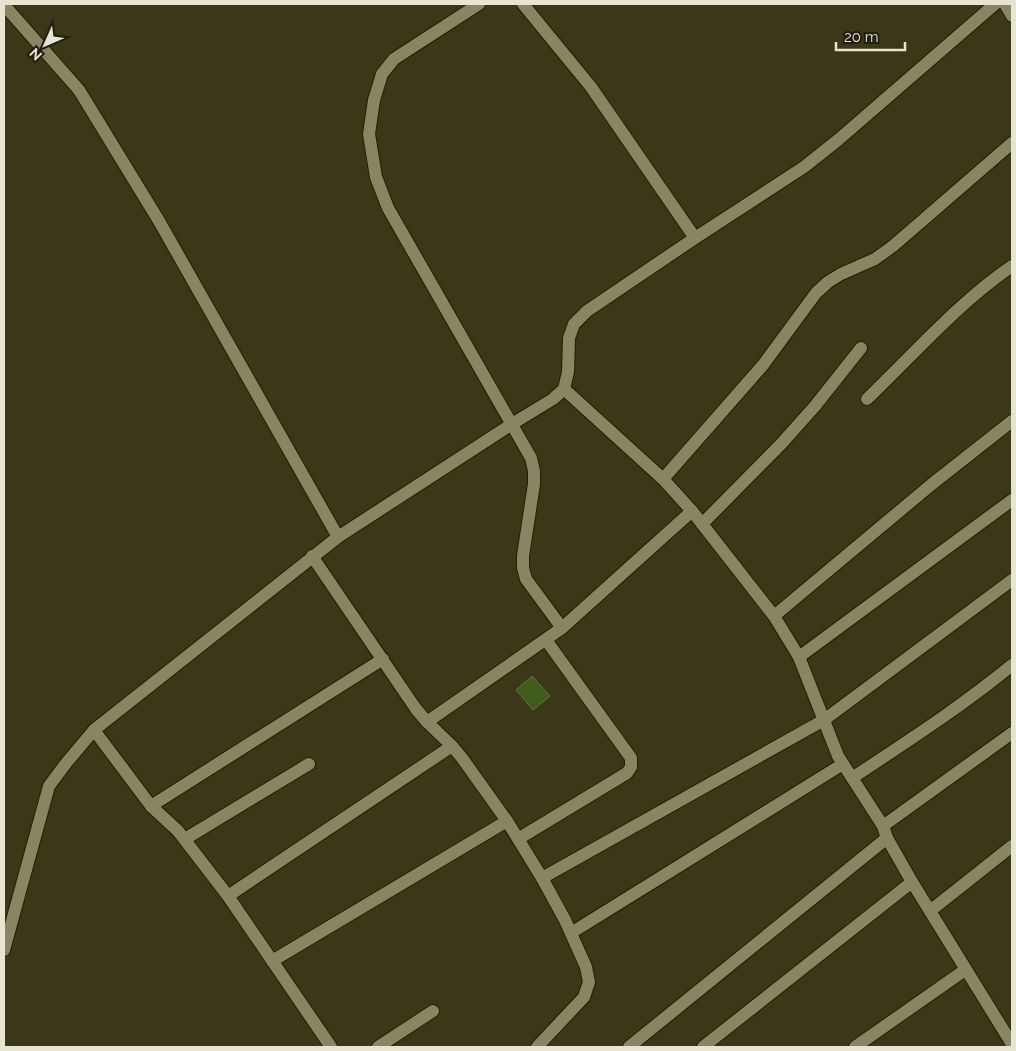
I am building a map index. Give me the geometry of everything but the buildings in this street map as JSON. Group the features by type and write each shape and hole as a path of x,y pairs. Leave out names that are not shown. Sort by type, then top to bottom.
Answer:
{"street":[{"path":"479,4 394,59 382,74 374,100 369,134 376,177 388,208 531,458 534,484 523,556 523,568 526,579 562,628"},
{"path":"523,4 591,87 695,238"},
{"path":"4,950 49,786 66,762 94,730 338,537 553,399 564,389 568,372 569,338 574,324 587,310 804,167 838,140 995,4"},
{"path":"1005,4 1012,16"},
{"path":"4,5 79,90 159,221 338,537"},
{"path":"663,479 763,365 816,293 841,274 875,259 893,246 1012,144"},
{"path":"867,399 967,301 1012,266"},
{"path":"702,524 782,443 815,406 861,348"},
{"path":"564,389 663,479 692,511 774,616 799,657 838,756 885,832 912,882 965,970 1012,1044"},
{"path":"774,616 1012,420"},
{"path":"799,657 1012,500"},
{"path":"427,722 562,628 692,511"},
{"path":"312,556 416,709 462,758 507,821 542,878 571,933 586,967 589,982 584,997 537,1047"},
{"path":"542,878 824,720 1012,580"},
{"path":"518,839 627,773 631,766 631,758 546,640"},
{"path":"151,806 383,659"},
{"path":"852,778 982,690 1012,665"},
{"path":"94,730 151,806 178,831 228,896 331,1047"},
{"path":"628,1047 885,832 1012,733"},
{"path":"228,896 452,746"},
{"path":"185,840 309,764"},
{"path":"571,933 843,764"},
{"path":"272,961 507,821"},
{"path":"930,911 1012,846"},
{"path":"703,1047 912,882"},
{"path":"855,1047 965,970"},
{"path":"378,1047 433,1011"}]}
